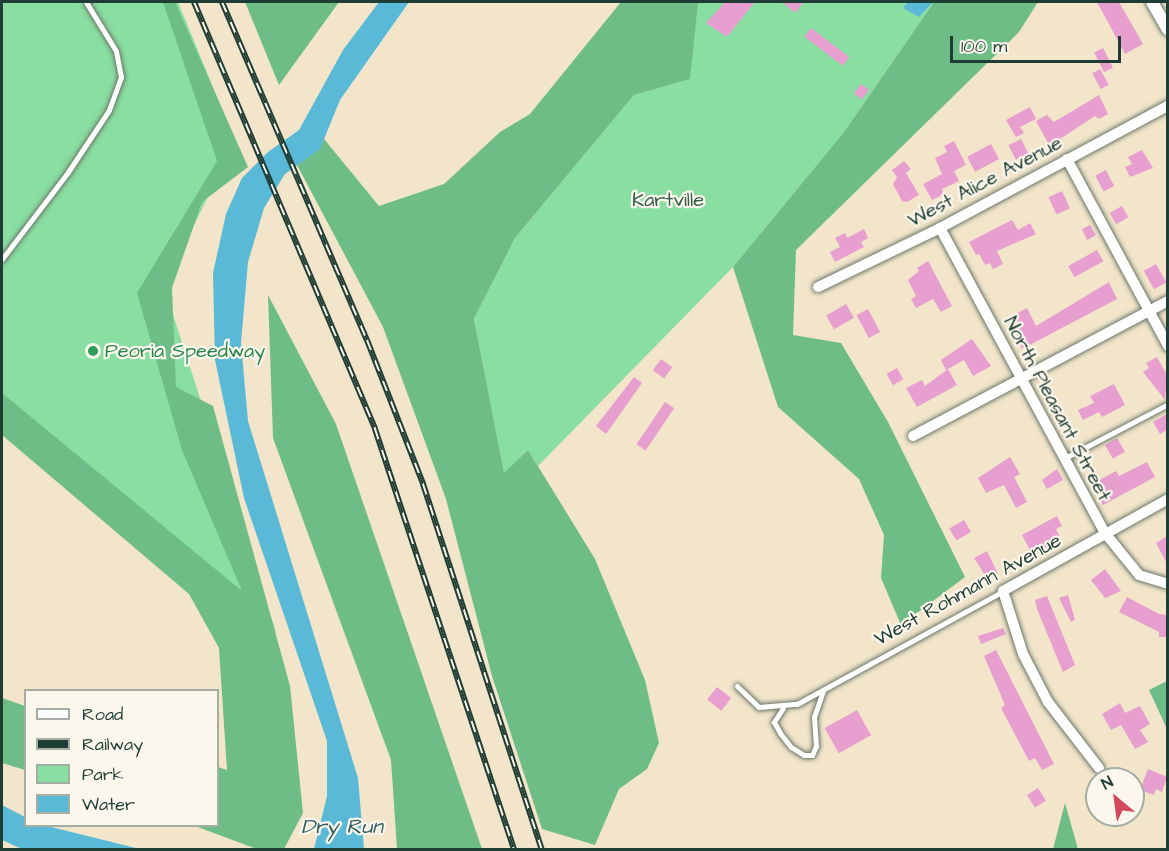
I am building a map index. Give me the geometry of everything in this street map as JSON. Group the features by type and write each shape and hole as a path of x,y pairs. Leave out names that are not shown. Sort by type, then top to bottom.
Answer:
{"street":[{"path":"1152,2 1167,30"},
{"name":"West Alice Avenue","path":"818,287 940,228 1167,106"},
{"path":"1067,159 1167,346"},
{"name":"North Pleasant Street","path":"940,228 1062,460 1105,533 1139,575 1167,584"},
{"path":"913,436 1021,381 1167,301"},
{"name":"West Rohmann Avenue","path":"1003,591 1167,499"},
{"path":"1003,591 1023,654 1048,702 1098,767"}],"lane":[{"path":"2,259 109,110 121,77 116,51 86,2"},
{"path":"1062,460 1167,404"},
{"name":"West Rohmann Avenue","path":"783,708 823,691 1003,591"},
{"path":"737,686 759,707 783,708"},
{"path":"783,708 774,722 780,732 791,747 804,755 812,754 816,746 814,717 823,691"}],"green space":[{"name":"Peoria Speedway","path":"2,2 178,2 235,141 164,287 276,632 2,414"},
{"path":"163,2 175,2 248,167 202,202 172,288 176,387 213,406 290,686 303,813 284,849 257,849 198,827 219,827 219,767 227,770 219,648 189,594 2,435 2,393 242,591 182,450 137,293 217,161"},
{"path":"245,2 339,2 279,85"},
{"path":"621,2 703,2 698,4 690,79 634,95 515,238 474,319 504,473 528,450 595,559 645,680 659,743 647,769 619,789 595,845 542,829 492,676 446,499 383,327 297,165 319,149 324,139 379,206 444,184 500,132 530,114"},
{"name":"Kartville","path":"703,2 934,2 844,132 733,267 538,466 528,450 504,474 474,319 515,238 634,95 689,79 698,4"},
{"path":"934,2 1038,2 1019,32 796,250 793,335 841,343 888,422 965,577 901,625 881,578 884,535 859,479 778,407 733,267 844,132"},
{"path":"268,295 336,424 482,849 397,849 391,760 273,438"},
{"path":"1167,681 1167,729 1149,690"},
{"path":"2,698 24,706 24,770 2,763"},
{"path":"1065,803 1078,849 1053,849"}],"water":[{"name":"Dry Run","path":"379,2 409,2 340,100 320,149 285,174 264,208 248,262 241,343 248,421 358,778 364,849 314,849 327,796 327,741 244,498 215,360 213,273 226,214 242,178 268,152 299,130 343,50"},
{"path":"908,2 933,2 919,17 903,8"},
{"path":"2,805 24,816 24,827 51,827 140,849 22,849 2,840"}],"building":[{"path":"725,2 755,2 727,37 706,23"},
{"path":"782,2 804,2 795,13"},
{"path":"1097,2 1119,2 1143,44 1125,54"},
{"path":"811,28 849,57 843,66 804,37"},
{"path":"1103,48 1113,68 1104,72 1094,53"},
{"path":"1100,69 1109,85 1101,89 1092,73"},
{"path":"861,84 869,90 862,100 854,94"},
{"path":"1099,95 1108,114 1099,119 1095,116 1060,139 1048,143 1036,121 1047,115 1054,122"},
{"path":"1030,107 1036,119 1020,127 1024,133 1016,137 1006,120"},
{"path":"1021,139 1028,153 1016,160 1009,145"},
{"path":"954,141 966,165 954,171 959,181 942,189 944,194 932,200 923,184 942,174 935,158 947,152 944,146"},
{"path":"991,144 999,159 975,172 967,157"},
{"path":"1142,150 1153,168 1130,177 1125,167 1132,164 1128,157"},
{"path":"904,161 911,169 906,173 919,195 907,202 902,201 893,184 897,177 892,170"},
{"path":"1106,170 1114,186 1103,191 1095,175"},
{"path":"1062,191 1070,208 1056,215 1048,197"},
{"path":"1122,206 1128,217 1116,224 1110,213"},
{"path":"1012,220 1018,230 1030,223 1036,234 997,251 1003,264 993,269 990,263 985,265 979,254 976,255 969,242"},
{"path":"1090,225 1096,235 1087,240 1082,229"},
{"path":"864,229 868,238 861,242 864,247 835,262 830,252 840,247 835,238 845,233 847,238"},
{"path":"1097,250 1103,261 1074,277 1068,266"},
{"path":"928,261 952,306 941,312 933,299 916,308 911,299 916,296 908,280 919,271 917,268"},
{"path":"1156,264 1166,282 1154,289 1144,271"},
{"path":"1109,282 1117,299 1022,349 1010,317 1027,308 1036,326"},
{"path":"846,304 854,318 834,329 826,316"},
{"path":"868,309 880,332 869,338 857,315"},
{"path":"972,339 991,366 973,376 964,360 946,370 941,360"},
{"path":"1157,357 1167,375 1165,400 1143,372 1149,368 1146,363"},
{"path":"661,359 672,367 664,379 653,370"},
{"path":"897,368 903,379 893,385 887,374"},
{"path":"948,369 957,385 917,407 906,388 922,380 925,386"},
{"path":"634,377 642,383 606,434 596,426"},
{"path":"1114,384 1125,405 1102,417 1099,412 1083,420 1078,410 1094,403 1090,396"},
{"path":"665,402 674,408 646,450 636,444"},
{"path":"1167,414 1167,430 1160,434 1153,422"},
{"path":"1117,438 1125,452 1113,459 1105,445"},
{"path":"1010,457 1020,474 1014,477 1027,502 1016,508 1004,485 986,493 978,478"},
{"path":"1147,462 1155,477 1103,505 1092,484 1116,471 1119,476"},
{"path":"1057,469 1063,480 1047,489 1042,480"},
{"path":"1057,516 1062,526 1056,529 1060,538 1033,556 1022,535"},
{"path":"964,520 971,532 956,541 949,528"},
{"path":"1167,536 1167,564 1156,543"},
{"path":"987,551 998,574 988,580 974,558"},
{"path":"1105,569 1121,591 1105,598 1091,580"},
{"path":"1068,595 1075,620 1071,622 1059,598"},
{"path":"1047,596 1075,665 1063,672 1035,600"},
{"path":"1127,597 1159,614 1167,615 1167,637 1159,637 1159,632 1119,612"},
{"path":"1003,628 1006,634 981,644 978,636"},
{"path":"996,650 1054,764 1042,770 1035,758 1029,761 1001,708 1005,705 984,656"},
{"path":"717,687 731,698 721,711 707,700"},
{"path":"1120,703 1125,713 1140,706 1150,724 1140,730 1148,742 1135,749 1121,725 1111,730 1102,714"},
{"path":"857,710 871,735 839,753 825,728"},
{"path":"1148,769 1167,777 1162,792 1156,789 1154,795 1145,792 1145,777"},
{"path":"1038,788 1046,801 1035,808 1027,795"}],"railway":[{"path":"194,2 375,429 514,850"},
{"path":"222,2 367,340 423,484 542,850"}],"place":[{"name":"Peoria Speedway","path":"93,351"}]}
